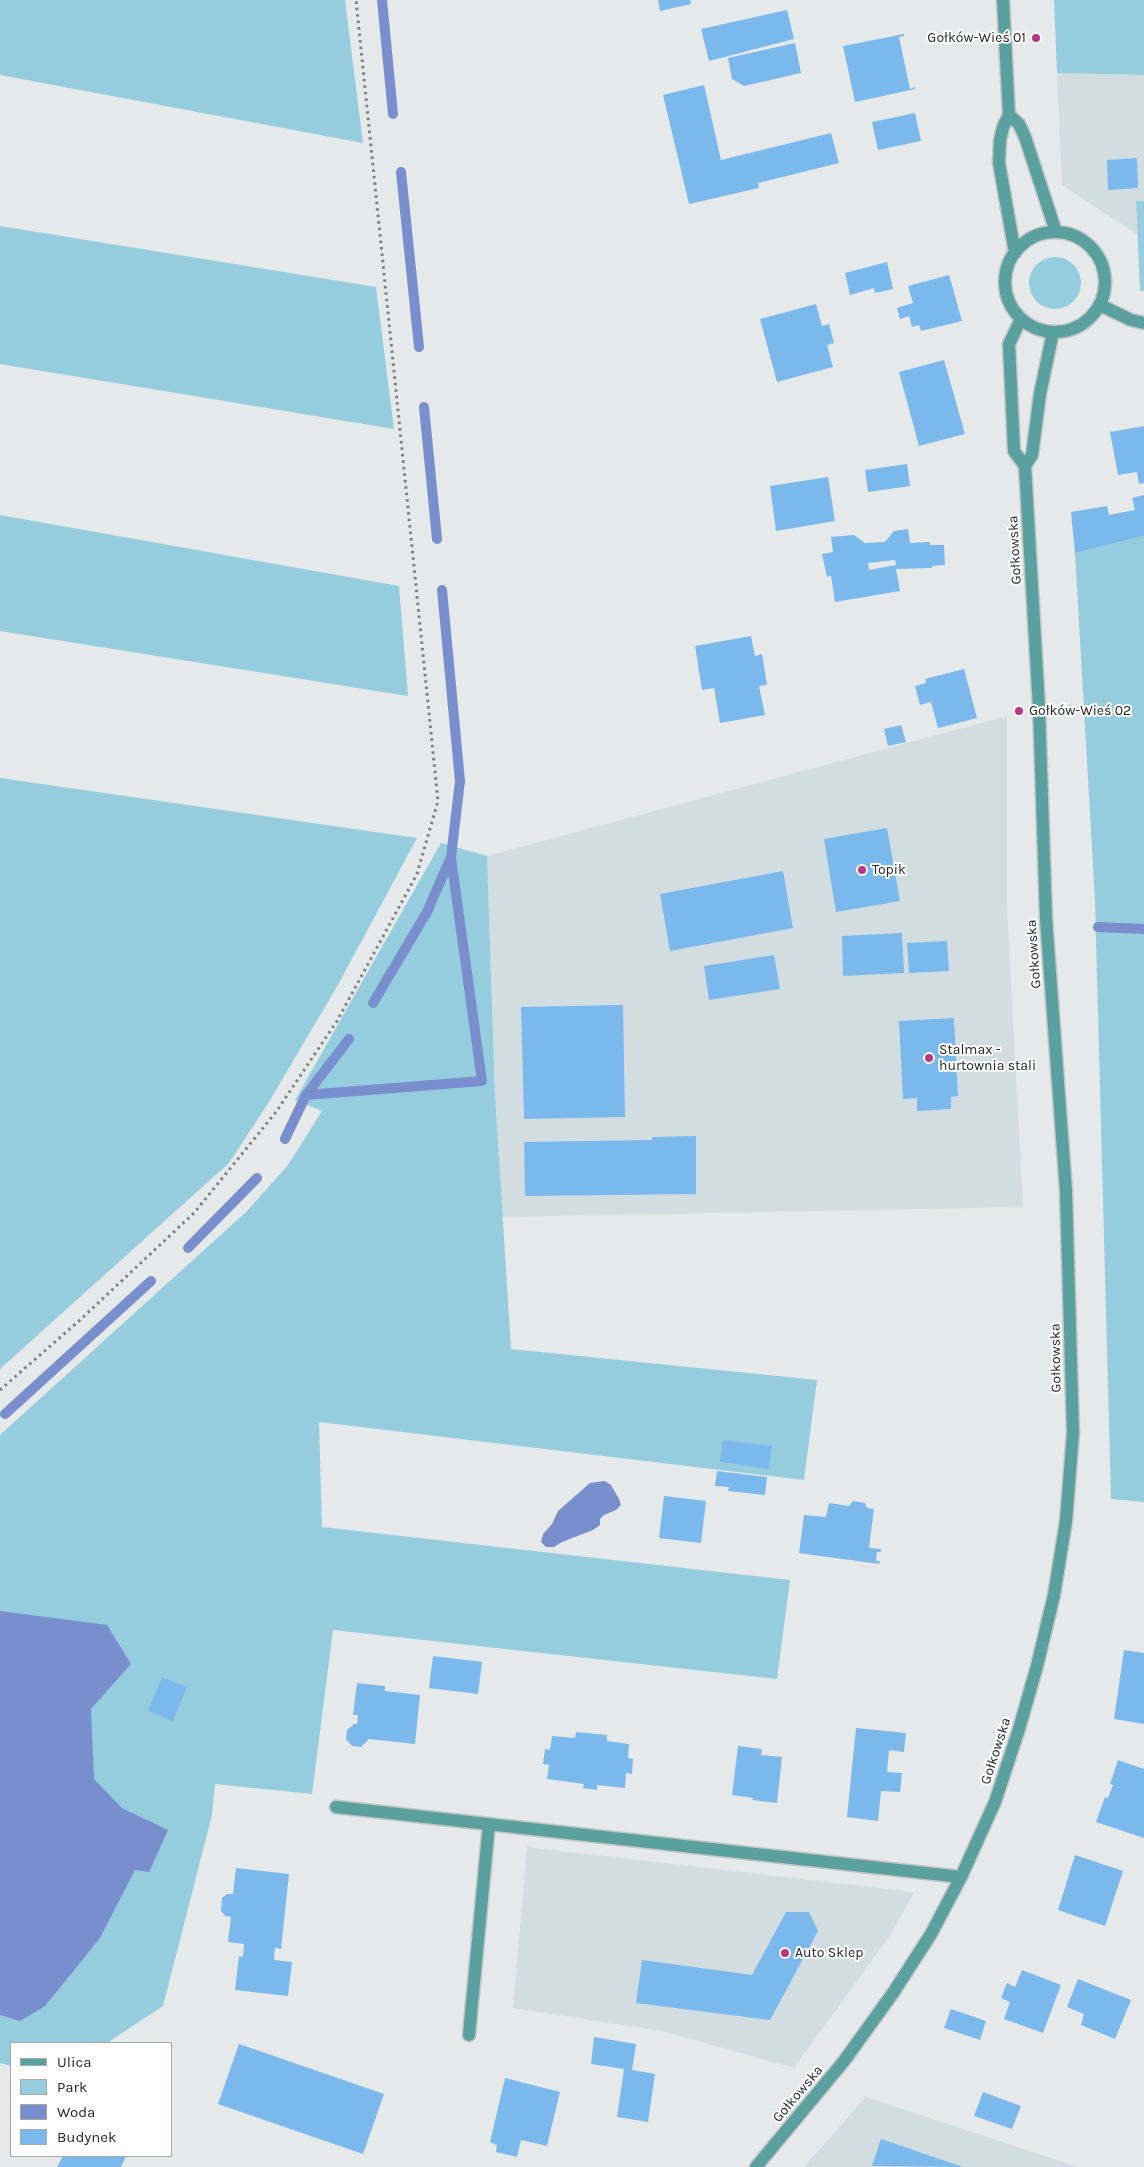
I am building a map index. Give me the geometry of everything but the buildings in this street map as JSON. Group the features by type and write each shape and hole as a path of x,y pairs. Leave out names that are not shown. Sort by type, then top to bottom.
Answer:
{"street":[{"path":"1003,0 1009,115 1003,127 1000,140 999,163 1014,254"},
{"path":"1009,115 1018,124 1024,137 1056,232"},
{"path":"1056,232 1073,235 1088,244 1098,257 1105,272 1105,289 1100,305 1090,318 1076,328 1053,332 1043,331 1028,324 1015,313 1008,301 1005,287 1006,270 1014,254 1025,242 1040,234 1056,232"},
{"path":"1100,305 1132,320 1144,323"},
{"name":"Gołkowska","path":"756,2167 844,2062 893,1994 931,1934 961,1877 995,1802 1038,1666 1054,1596 1066,1521 1073,1433 1066,1191 1046,918 1039,708 1025,466 1014,451 1010,344 1022,319"},
{"name":"Gołkowska","path":"1025,466 1032,455 1040,394 1053,332"},
{"path":"336,1807 961,1877"},
{"path":"468,2035 489,1824"}],"path":[{"path":"0,1390 80,1320 194,1213 276,1112 337,1021 417,874 438,801 356,0"}],"shaded area":[{"path":"1057,73 1144,75 1144,201 1136,201 1137,234 1062,185"},
{"path":"1007,716 1007,907 1023,1207 502,1217 495,1095 487,856"},
{"path":"527,1847 914,1892 893,1931 794,2068 662,2031 513,2008"},
{"path":"866,2097 1078,2167 804,2167"}],"green space":[{"path":"0,0 345,0 363,143 0,75"},
{"path":"1054,0 1144,0 1144,75 1057,73"},
{"path":"1136,201 1144,201 1144,291 1140,291"},
{"path":"0,226 376,287 394,429 0,364"},
{"path":"1055,257 1069,261 1077,269 1081,283 1077,297 1069,305 1055,309 1041,305 1033,297 1029,283 1033,269 1041,261"},
{"path":"0,515 399,586 408,696 0,631"},
{"path":"1144,536 1144,1502 1111,1499 1095,901 1075,553"},
{"path":"0,778 417,838 339,983 269,1102 229,1163 0,1369"},
{"path":"441,843 487,856 495,1095 511,1349 817,1380 804,1480 319,1422 322,1527 790,1580 777,1679 333,1630 312,1794 215,1784 212,1815 163,2006 109,2042 10,2042 10,2066 0,2063 0,1435 247,1211 288,1165 322,1111 295,1100"}],"water":[{"path":"605,1481 611,1485 621,1505 616,1510 604,1515 600,1519 600,1525 593,1530 554,1547 546,1547 541,1542 543,1534 552,1524 558,1511 590,1483"},
{"path":"0,1611 107,1625 131,1664 91,1709 94,1779 122,1808 168,1830 149,1872 135,1870 100,1938 45,2006 20,2021 0,2015"}],"waterway":[{"path":"382,0 393,114"},
{"path":"401,172 419,347"},
{"path":"424,407 437,539"},
{"path":"373,1003 427,912 451,857 460,781 442,590"},
{"path":"306,1095 482,1081 451,858"},
{"path":"1098,927 1144,929"},
{"path":"285,1139 306,1095 349,1039"},
{"path":"188,1248 257,1178"},
{"path":"5,1414 151,1281"}],"place":[{"name":"Gołków-Wieś 01","path":"1036,38"},
{"name":"Gołków-Wieś 02","path":"1019,711"},
{"name":"Topik","path":"862,870"},
{"name":"Stalmax - hurtownia stali","path":"929,1058"},
{"name":"Auto Sklep","path":"785,1953"}]}
